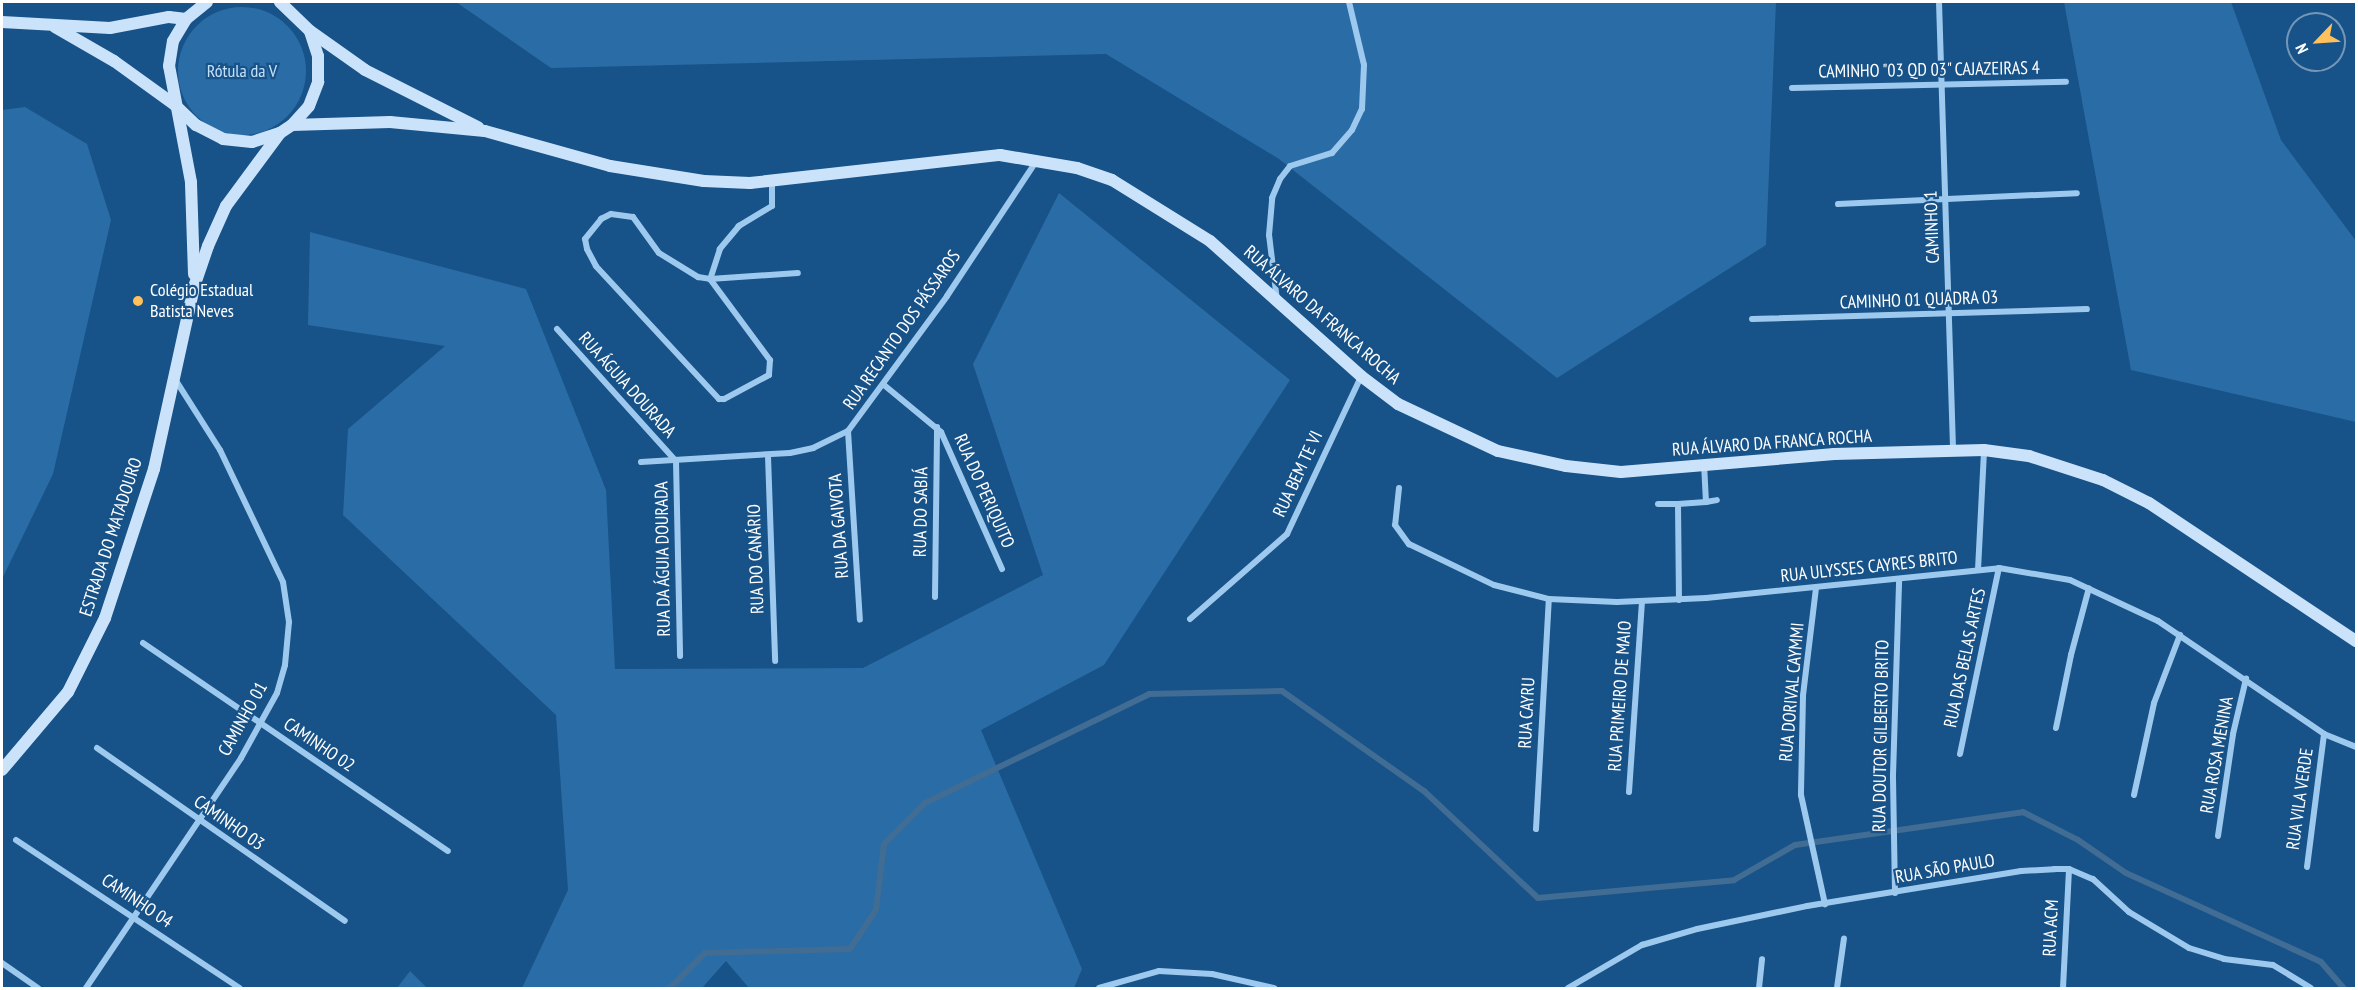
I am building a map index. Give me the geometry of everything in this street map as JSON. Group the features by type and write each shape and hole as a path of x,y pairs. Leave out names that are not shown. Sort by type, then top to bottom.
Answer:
{"main road":[{"path":"56,27 114,61 175,105 196,125 223,139 252,142 280,133 292,125 309,106 318,81 318,56 310,31 289,5 280,2"},
{"name":"ESTRADA DO MATADOURO","path":"194,287 191,182 169,66 173,41 186,19 200,4"},
{"path":"2,21 56,27 128,27 169,17 186,19"},
{"name":"RUA ÁLVARO DA FRANCA ROCHA","path":"310,31 365,70 485,131"},
{"name":"RUA ÁLVARO DA FRANCA ROCHA","path":"292,125 390,122 485,131 658,177 750,183 854,174 966,157 1037,159 1112,180 1155,204 1209,241 1361,376 1398,404 1498,451 1566,466 1621,472 1834,454 1984,450 2029,456 2070,468 2149,503 2356,641"},
{"name":"ESTRADA DO MATADOURO","path":"2,770 68,692 105,618 154,469 194,287 226,206 280,133"}],"street":[{"path":"1277,300 1269,235 1272,198 1280,179 1290,166 1332,153 1352,130 1362,109 1364,65 1349,2"},
{"name":"CAMINHO 1","path":"1938,2 1951,314 1953,451"},
{"name":"CAMINHO \"03 QD 03\" CAJAZEIRAS 4","path":"1792,88 1941,82 2066,82"},
{"name":"RUA RECANTO DOS PÁSSAROS","path":"641,462 768,456 813,448 848,431 884,385 1037,159"},
{"path":"710,279 720,249 739,226 772,206 772,180"},
{"path":"1838,204 2077,193"},
{"path":"710,279 770,360 769,375 724,399 718,399 596,266 585,239 592,226 611,214 633,217 648,241 669,261 710,279 798,273"},
{"name":"CAMINHO 01 QUADRA 03","path":"1752,319 2088,309"},
{"name":"RUA ÁGUIA DOURADA","path":"557,329 675,461"},
{"name":"RUA BEM TE VI","path":"1190,619 1287,534 1361,376"},
{"name":"CAMINHO 01","path":"86,988 261,723 277,693 285,665 289,622 283,582 220,450 174,377"},
{"path":"884,385 937,427"},
{"name":"RUA DO PERIQUITO","path":"937,427 958,464 1002,569"},
{"name":"RUA DO SABIÁ","path":"935,597 937,427"},
{"name":"RUA DA GAIVOTA","path":"848,431 860,620"},
{"path":"1978,570 1984,450"},
{"name":"RUA DO CANÁRIO","path":"768,456 775,661"},
{"name":"RUA DA ÁGUIA DOURADA","path":"675,461 680,656"},
{"path":"1704,466 1706,502"},
{"name":"RUA ULYSSES CAYRES BRITO","path":"1399,488 1395,525 1409,544 1494,585 1549,599 1642,602 1679,600 1999,568 2070,580 2180,635 2324,734 2356,747"},
{"path":"1658,504 1717,500"},
{"path":"1678,504 1679,600"},
{"name":"RUA DAS BELAS ARTES","path":"1960,754 1999,568"},
{"name":"RUA DOUTOR GILBERTO BRITO","path":"1895,893 1894,824 1899,579"},
{"name":"RUA DORIVAL CAYMMI","path":"1816,588 1801,738 1801,795 1825,904"},
{"path":"2056,728 2071,655 2089,588"},
{"name":"RUA CAYRU","path":"1536,829 1549,599"},
{"name":"RUA PRIMEIRO DE MAIO","path":"1629,792 1642,602"},
{"path":"2134,795 2154,703 2180,635"},
{"name":"CAMINHO 02","path":"143,643 448,851"},
{"name":"RUA ROSA MENINA","path":"2218,836 2233,734 2246,679"},
{"name":"RUA VILA VERDE","path":"2307,867 2324,734"},
{"name":"CAMINHO 03","path":"97,748 345,921"},
{"name":"CAMINHO 04","path":"16,840 240,988"},
{"name":"RUA SÃO PAULO","path":"1568,988 1618,956 1673,935 1825,904 2020,871 2069,869 2093,879 2129,912 2189,948 2223,959 2273,965 2311,988"},
{"name":"RUA ACM","path":"2062,988 2069,869"},
{"path":"1837,988 1844,938"},
{"path":"1759,988 1762,959"},
{"path":"2,963 38,988"},
{"path":"1099,988 1159,971 1212,974 1274,988"}],"green space":[{"path":"456,2 1776,2 1766,245 1557,378 1279,159 1106,54 551,68"},
{"path":"2064,2 2231,2 2281,140 2356,241 2356,422 2131,370"},
{"name":"Rótula da V","path":"242,7 266,12 287,26 301,47 306,71 301,95 287,116 266,130 242,135 218,130 197,116 183,95 178,71 183,47 197,26 218,12"},
{"path":"25,107 87,144 111,220 53,474 2,579 2,110"},
{"path":"1059,193 1290,380 1104,665 981,730 1082,969 1074,988 749,988 726,961 702,988 522,988 568,890 556,715 343,515 348,429 445,346 308,325 310,232 526,289 606,490 615,669 863,668 1043,575 973,364"},
{"path":"410,971 427,988 397,988"}],"waterway":[{"path":"670,988 705,953 850,949 876,910 884,844 925,803 1149,694 1282,691 1424,791 1538,898 1734,880 1795,845 2023,812 2078,840 2126,873 2321,962 2344,988"}],"place":[{"name":"Colégio Estadual Batista Neves","path":"138,301"}]}
